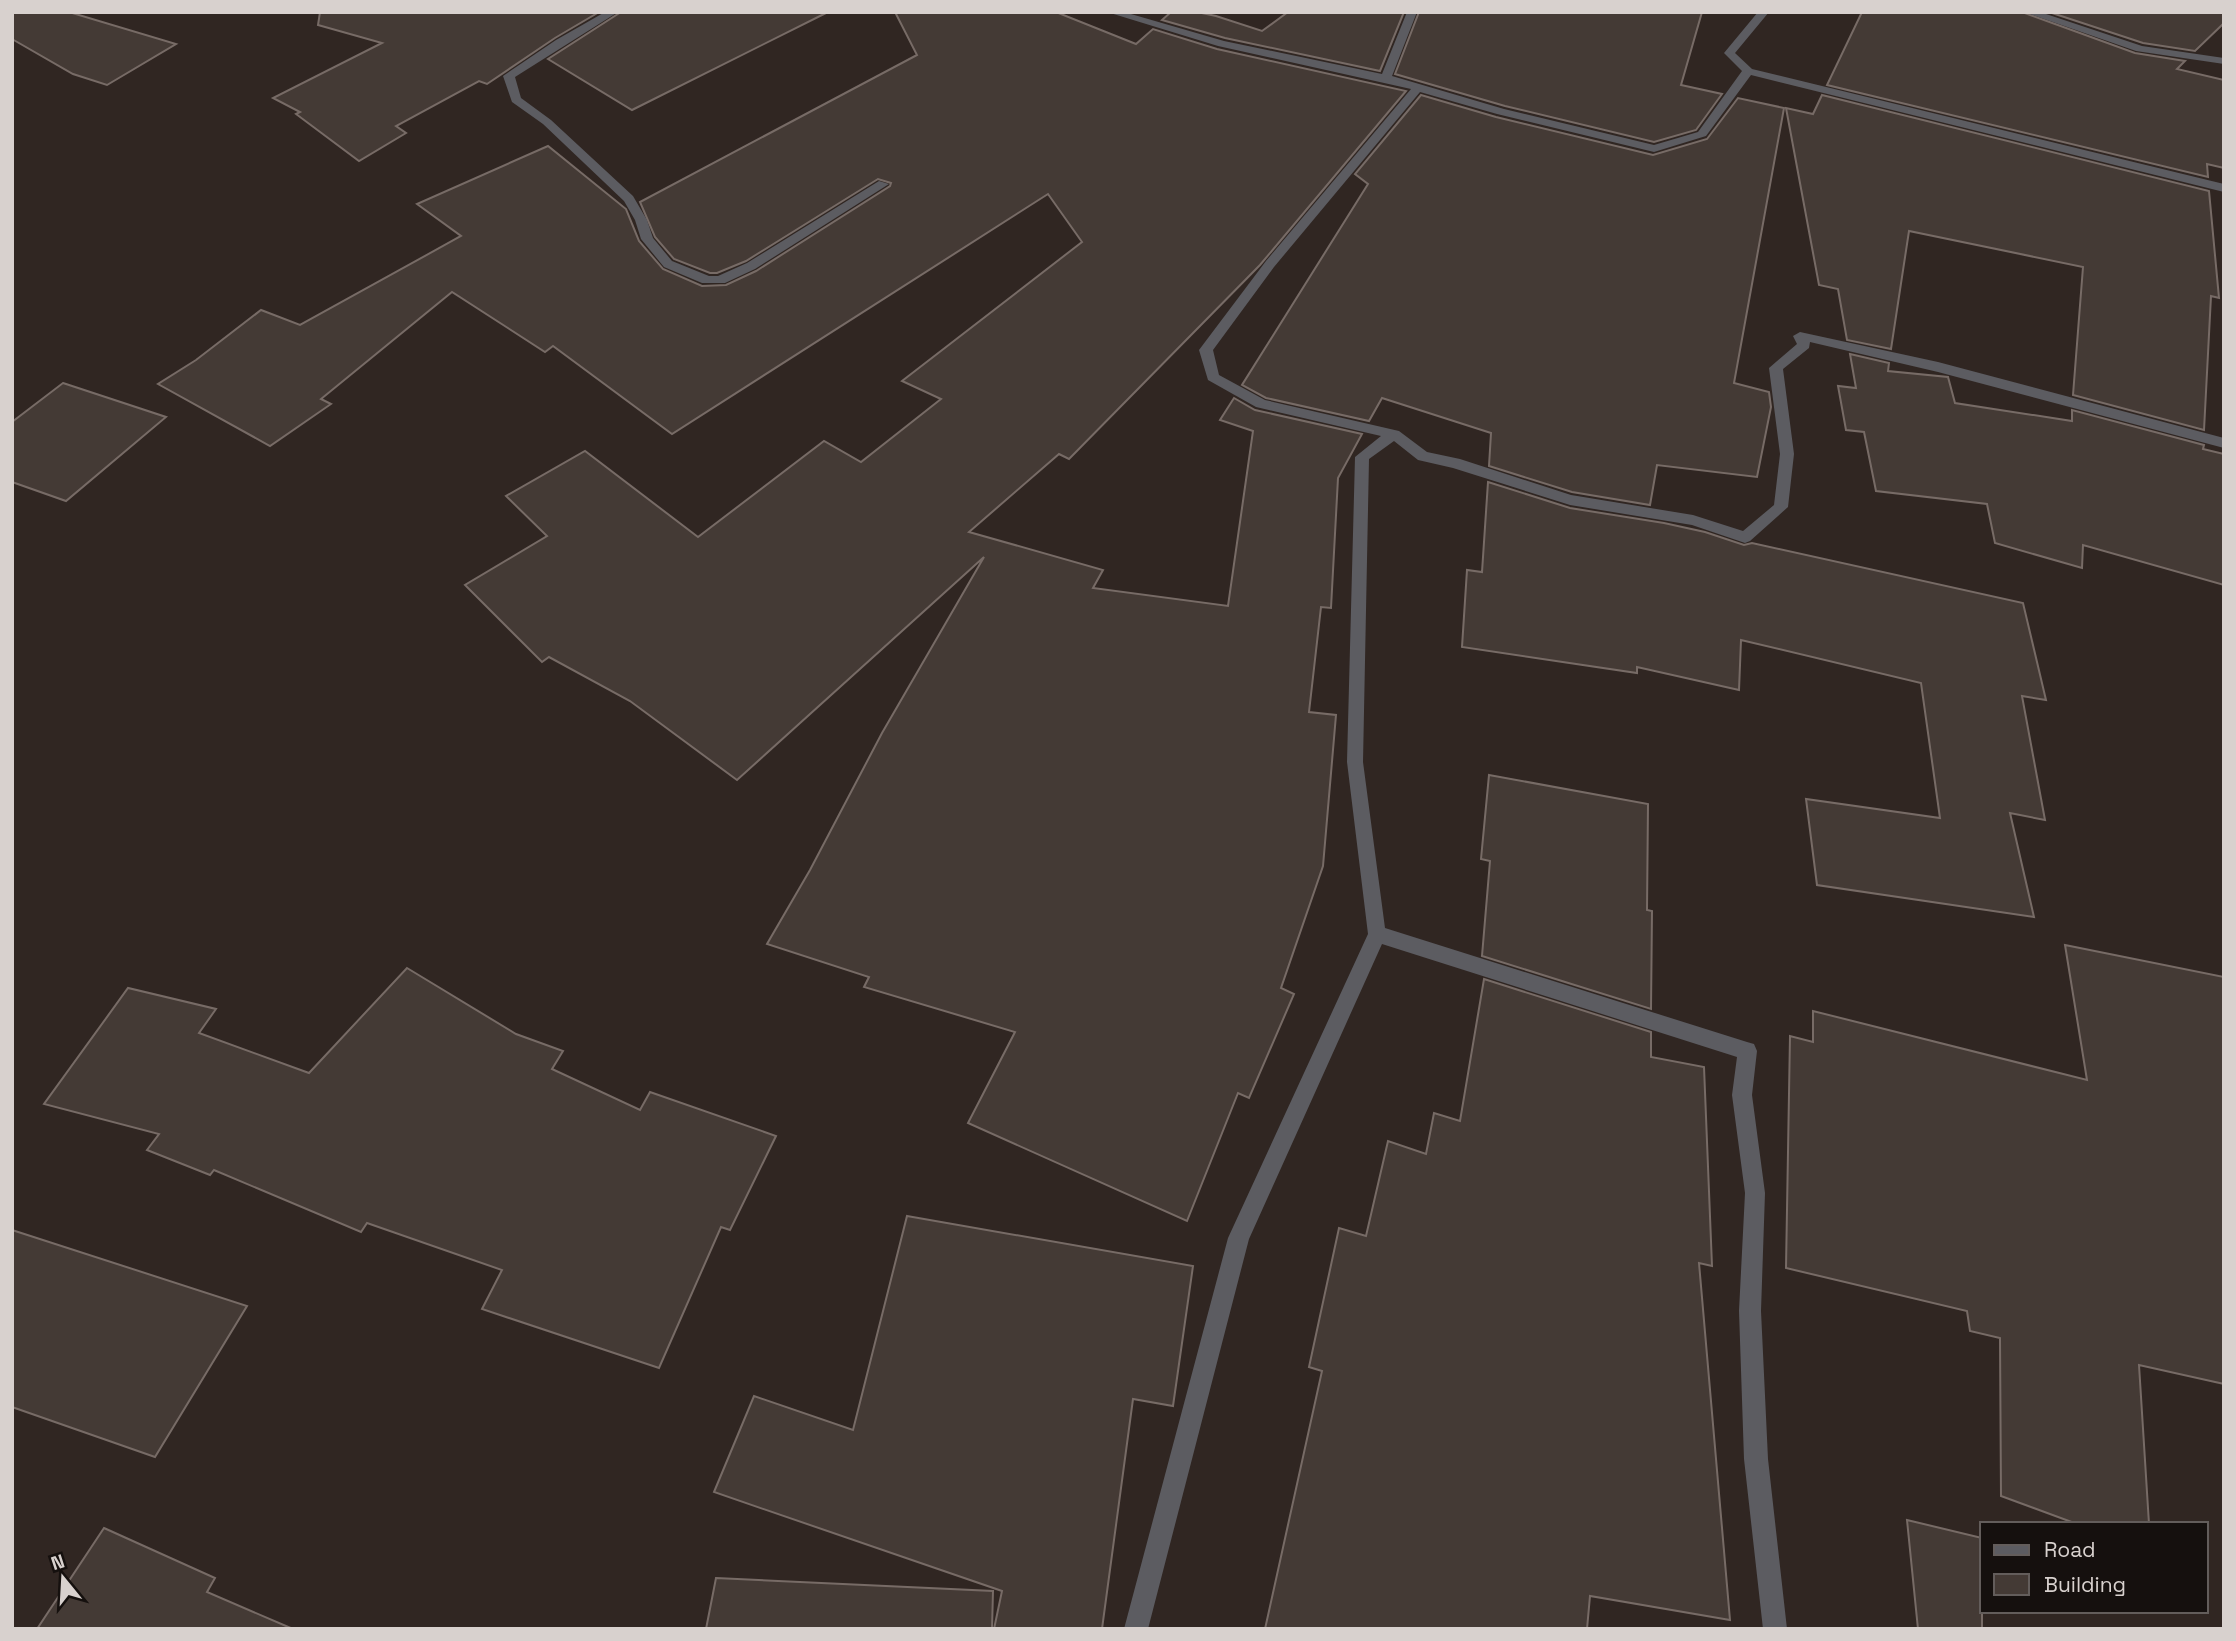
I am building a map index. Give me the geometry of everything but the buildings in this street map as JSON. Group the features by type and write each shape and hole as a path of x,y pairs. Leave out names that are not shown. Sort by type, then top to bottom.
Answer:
{"street":[{"path":"613,12 509,76 511,88 516,100 547,122 629,199 647,239 668,264 707,280 720,280 751,266 883,184"},
{"path":"1112,12 1222,44 1385,78 1501,112 1654,149 1702,134 1748,71"},
{"path":"1385,78 1412,12"},
{"path":"1764,12 1729,53 1748,71 2224,188"},
{"path":"2029,12 2140,49 2224,61"},
{"path":"1418,88 1270,264 1206,350 1213,377 1261,404 1394,433 1423,456 1455,463 1570,500 1693,520 1745,537 1782,507 1787,454 1776,368 1804,345 1800,336 1938,367 2224,443"},
{"path":"1136,1629 1239,1238 1377,934 1355,762 1359,534 1362,457 1394,433"},
{"path":"1377,934 1747,1051 1742,1095 1755,1193 1750,1311 1756,1459 1775,1629"}]}
